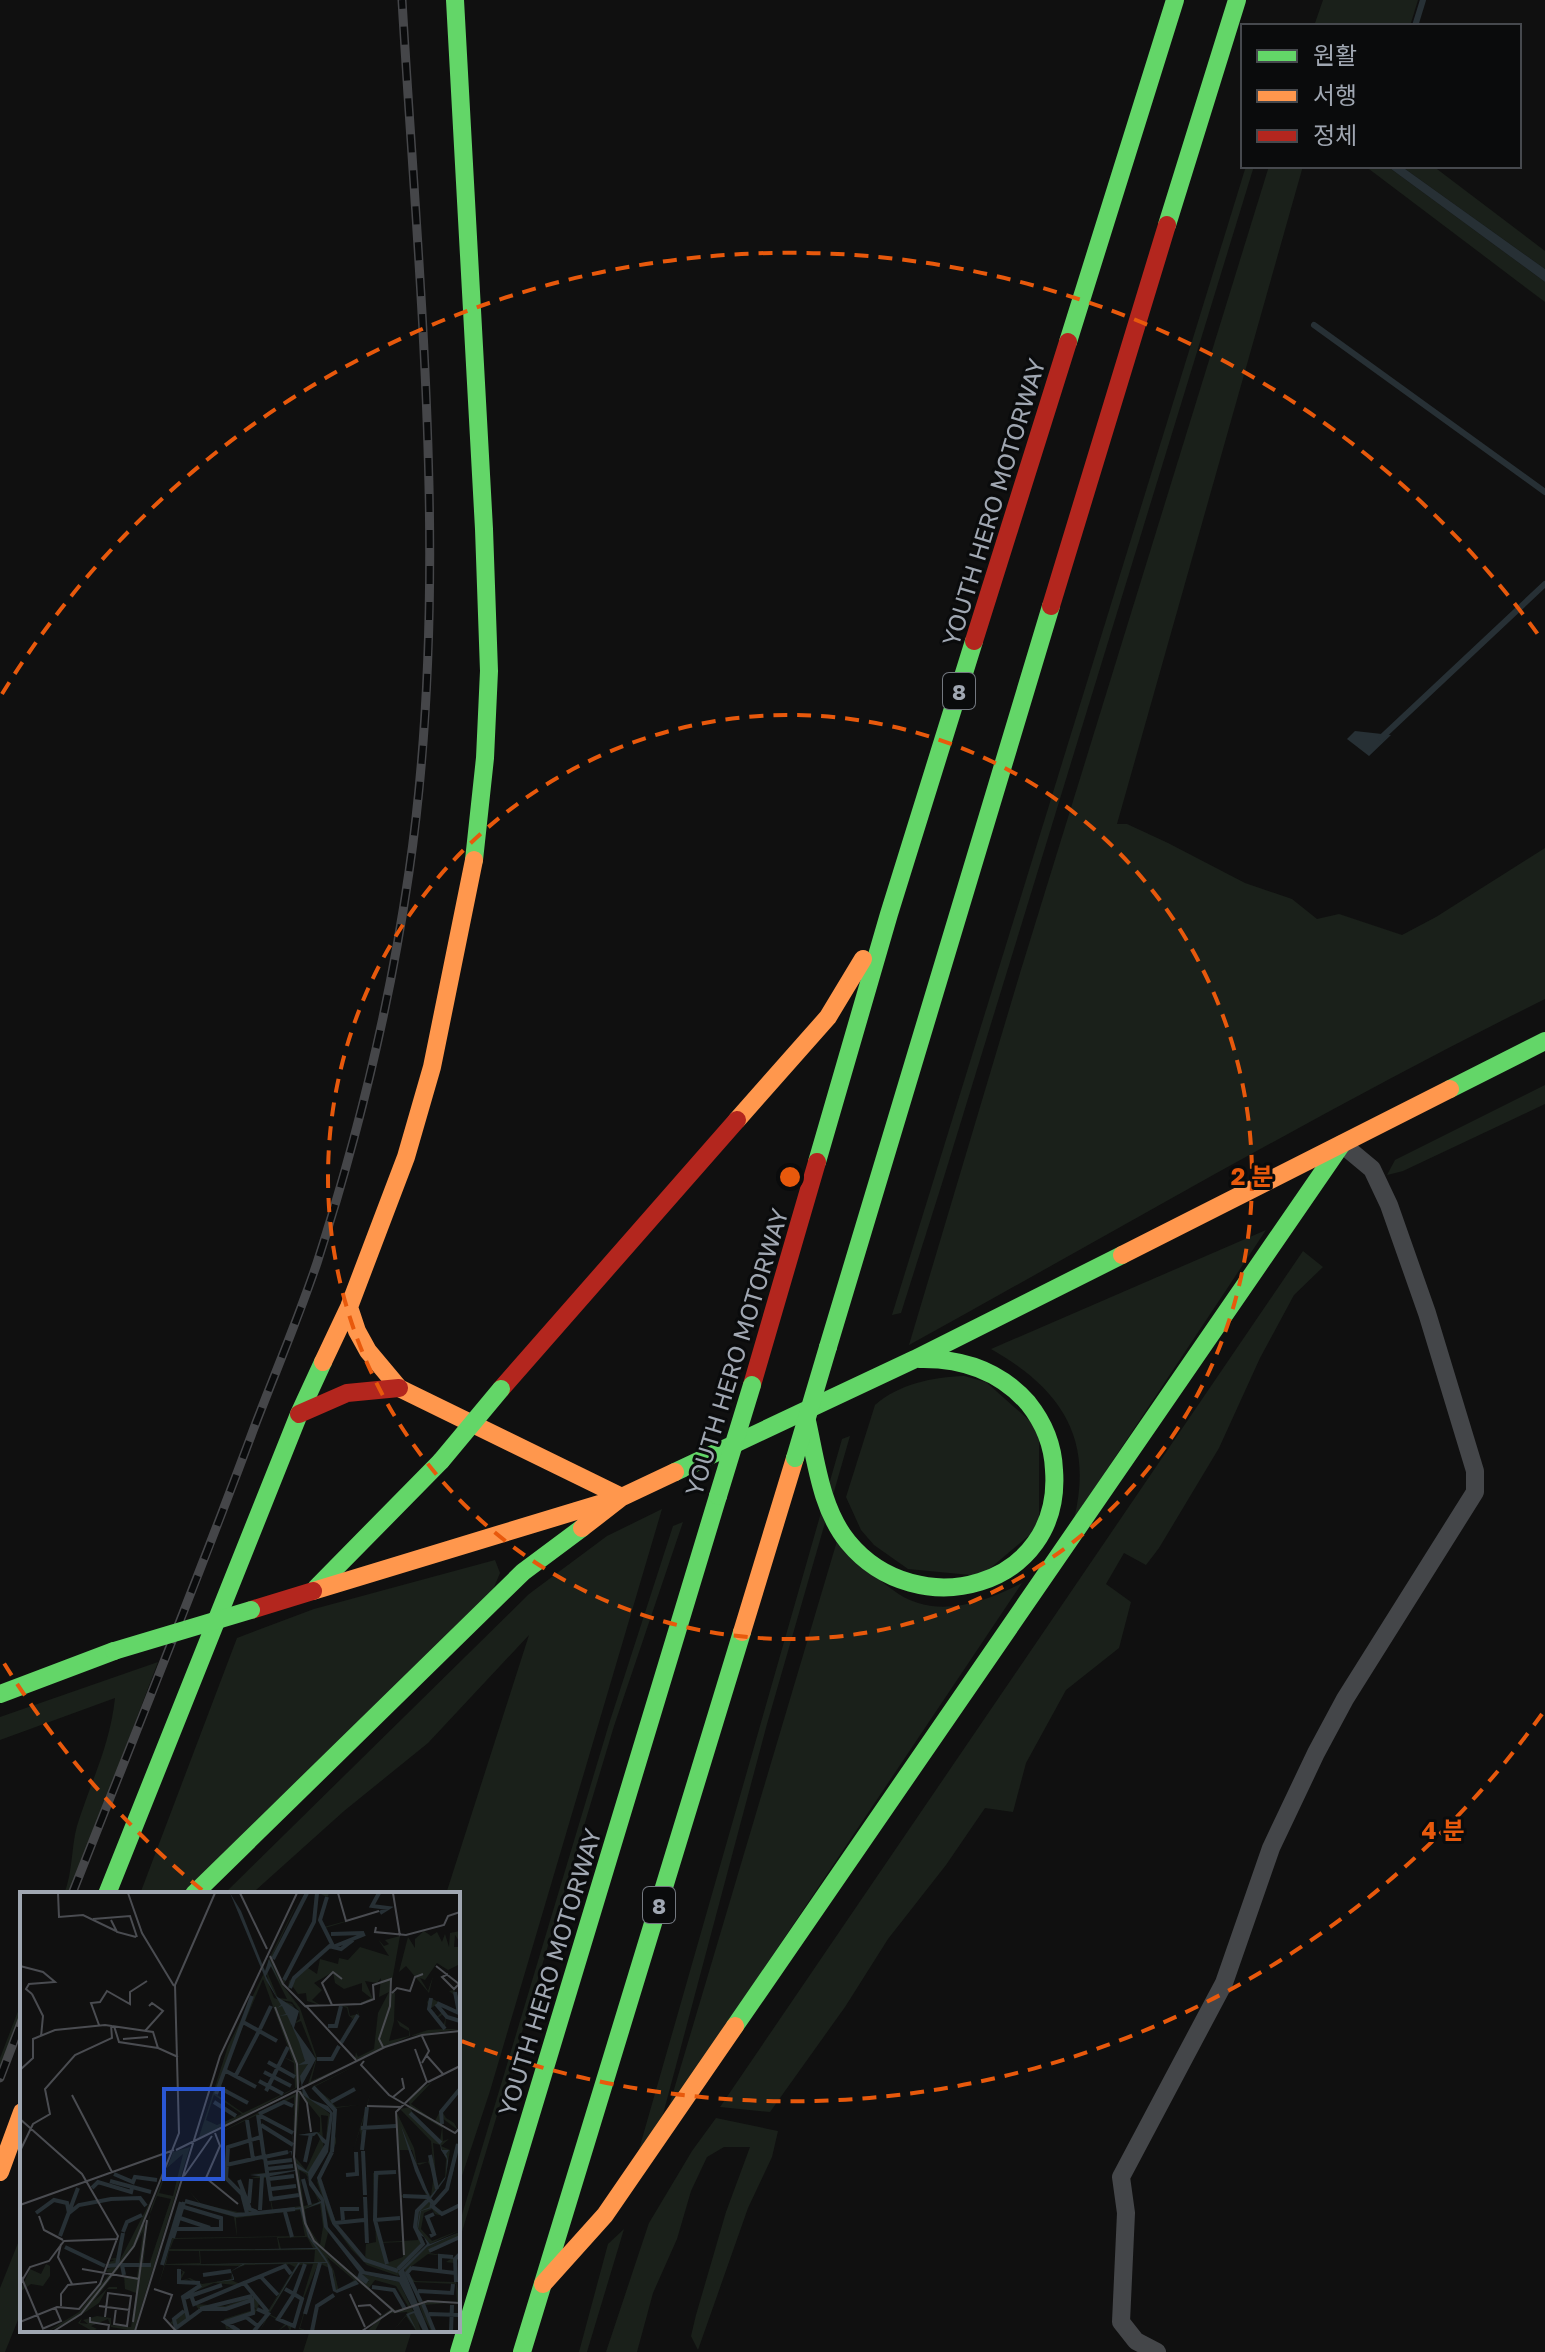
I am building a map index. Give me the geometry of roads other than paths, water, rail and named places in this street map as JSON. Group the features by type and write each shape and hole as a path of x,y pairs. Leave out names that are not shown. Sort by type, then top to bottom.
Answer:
{"main road":[{"path":"108,1892 299,1414 349,1307 406,1157 432,1067 474,864 485,758 489,671 485,542 455,0"},
{"name":"YOUTH HERO MOTORWAY","path":"459,2352 752,1385 889,914 1175,0"},
{"name":"8","path":"522,2352 807,1419 1126,356 1237,0"},
{"path":"313,1591 441,1461 828,1017 889,914"},
{"path":"0,1694 114,1651 622,1497 915,1359 1545,1041"},
{"path":"543,2284 605,2215 1342,1144"},
{"path":"349,1307 354,1331 373,1361 399,1388 622,1497"},
{"path":"807,1419 820,1479 832,1513 846,1540 870,1565 899,1581 929,1587 959,1587 991,1579 1020,1562 1038,1542 1054,1494 1056,1469 1050,1443 1040,1419 1028,1402 1007,1383 977,1365 948,1357 915,1359"},
{"path":"299,1414 330,1396 360,1389 399,1388"},
{"path":"196,1892 523,1572 622,1497"},
{"path":"0,2172 20,2117"}],"street":[{"path":"1157,2352 1136,2341 1121,2322 1126,2213 1121,2177 1224,1983 1271,1848 1316,1753 1345,1699 1475,1492 1475,1471 1427,1313 1389,1205 1372,1169 1342,1144"}],"waterway":[{"path":"1416,24 1423,0"},
{"path":"1314,325 1545,492"},
{"path":"1381,738 1545,584"}],"railway":[{"path":"73,1892 317,1263 371,1069 401,921 421,763 428,654 430,545 423,327 402,0"},
{"path":"0,2078 20,2025"}]}
